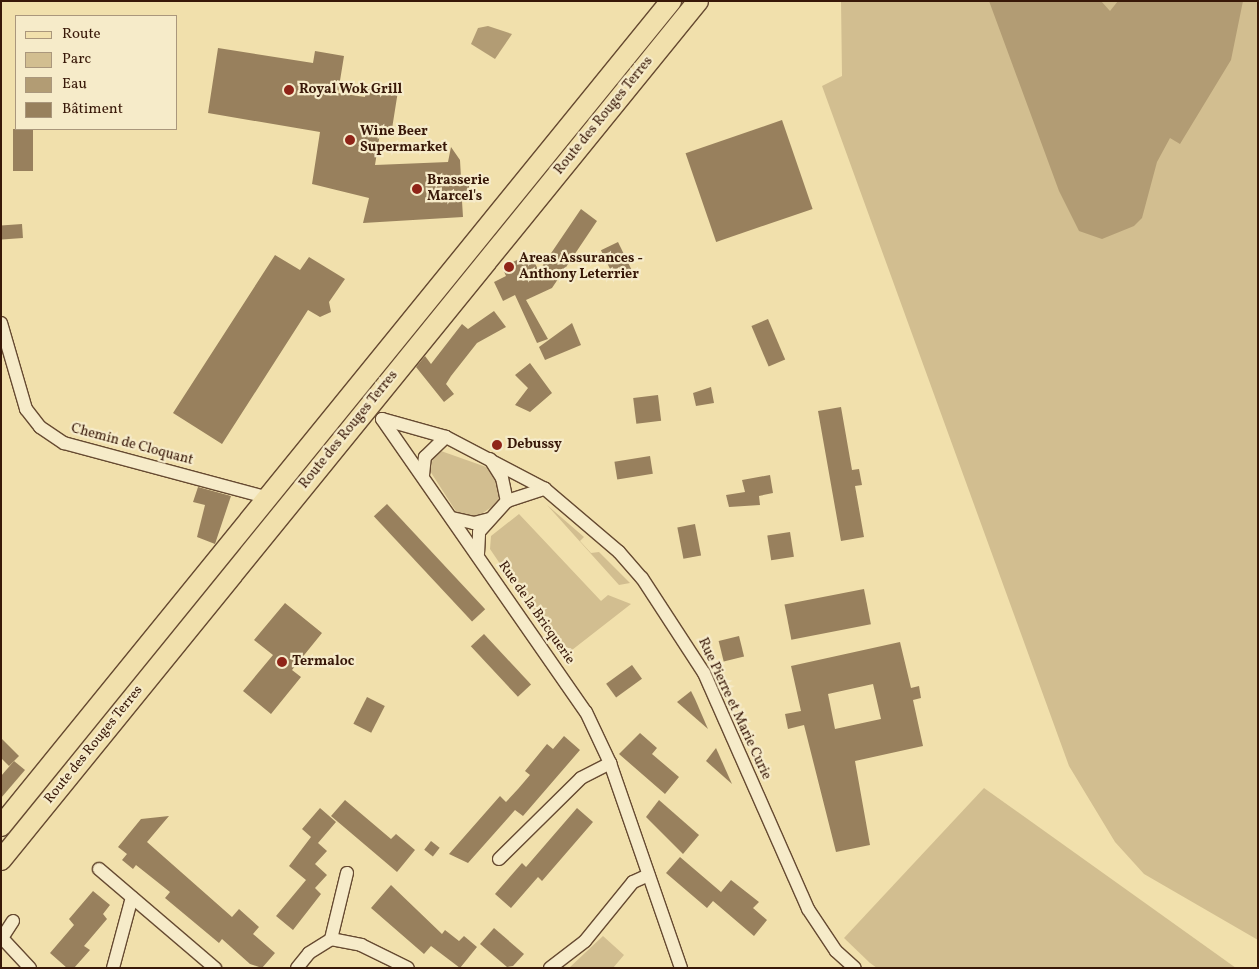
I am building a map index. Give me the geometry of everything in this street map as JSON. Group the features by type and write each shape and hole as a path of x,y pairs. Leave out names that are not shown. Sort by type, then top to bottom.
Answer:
{"main road":[{"name":"Route des Rouges Terres","path":"1,826 269,498 368,407 671,1"},
{"name":"Route des Rouges Terres","path":"1,860 698,1"}],"street":[{"name":"Chemin de Cloquant","path":"1,324 26,409 40,427 64,443 269,498"},
{"name":"Rue Pierre et Marie Curie","path":"368,407 446,437 488,457 545,489 619,552 685,638 808,909 836,951 854,968"},
{"name":"Rue de la Bricquerie","path":"368,407 423,475 586,712 610,763 681,968"},
{"path":"423,475 425,457 446,437"},
{"path":"488,457 502,478 507,501"},
{"path":"478,555 479,532 507,501 545,489"},
{"path":"452,518 474,523 490,519"},
{"path":"498,859 581,778 610,763"},
{"path":"100,869 215,968"},
{"path":"331,939 347,873"},
{"path":"550,968 585,942 633,882 649,875"},
{"path":"112,968 132,897"},
{"path":"12,921 2,938 30,968"},
{"path":"297,968 309,953 331,939 361,945 408,968"}],"green space":[{"path":"841,1 1258,1 1258,940 1144,874 1115,842 1069,766 822,86 842,76"},
{"path":"441,451 489,468 499,482 499,502 477,517 457,513 430,471 433,458"},
{"path":"547,505 584,537 580,541 591,553 599,552 630,583 619,585"},
{"path":"519,514 601,601 608,595 631,604 563,657 490,549 491,536"},
{"path":"984,788 1236,968 877,968 870,963 844,938"},
{"path":"603,936 624,955 613,968 569,968"}],"water":[{"path":"989,1 1101,1 1110,11 1118,1 1243,1 1231,60 1180,144 1170,138 1157,162 1142,218 1134,226 1102,239 1079,231 1059,191"},
{"path":"488,26 512,34 495,59 471,44 478,28"}],"building":[{"path":"218,48 313,63 315,51 344,56 338,93 365,97 366,85 398,91 391,135 380,133 375,165 448,162 451,147 460,160 461,178 469,184 469,193 462,201 463,217 363,223 369,198 312,184 320,132 208,113"},
{"path":"782,120 813,209 716,242 686,153"},
{"path":"13,129 33,130 33,171 13,171"},
{"path":"581,209 597,221 552,288 526,300 548,339 537,343 515,295 503,301 494,282 506,276 502,267 530,254 539,271"},
{"path":"22,224 23,238 2,239 1,225"},
{"path":"618,242 631,269 614,277 601,250"},
{"path":"275,255 300,270 309,257 345,279 329,302 331,312 320,317 308,310 222,444 173,413"},
{"path":"494,311 506,327 477,343 446,384 454,394 444,402 416,367 425,356 431,364 462,324 468,329"},
{"path":"768,319 785,360 769,367 751,326"},
{"path":"572,323 581,345 545,360 539,347"},
{"path":"530,363 552,393 530,412 515,405 528,388 515,375"},
{"path":"711,387 714,403 696,406 693,393"},
{"path":"658,395 661,421 636,424 633,398"},
{"path":"841,407 852,470 859,469 862,485 855,486 864,537 841,541 818,411"},
{"path":"650,456 653,474 617,479 614,462"},
{"path":"770,475 773,493 759,496 760,505 729,507 726,495 745,492 742,480"},
{"path":"198,487 231,496 215,544 197,537 205,505 193,502"},
{"path":"387,504 485,609 472,622 374,516"},
{"path":"695,524 701,555 683,559 677,527"},
{"path":"790,532 794,557 771,560 767,536"},
{"path":"864,589 871,624 791,640 784,604"},
{"name":"Termaloc","path":"285,603 322,633 292,670 301,677 271,714 243,691 273,655 254,640"},
{"path":"484,634 531,684 518,697 471,646"},
{"path":"739,636 744,656 724,661 719,641"},
{"path":"900,642 911,688 919,686 921,698 913,700 923,746 855,761 870,845 836,852 804,725 788,729 785,714 801,711 791,666","holes":["873,684 881,719 835,729 828,694"]},
{"path":"632,665 642,679 616,698 606,684"},
{"path":"691,691 695,699 708,729 677,702"},
{"path":"367,697 385,706 371,733 353,724"},
{"path":"640,733 657,748 652,754 679,777 665,794 619,754"},
{"path":"564,736 580,750 523,816 515,810 468,863 449,854 500,796 506,802 518,789 530,775 525,771 547,744 553,749"},
{"path":"1,738 19,756 9,766 1,758"},
{"path":"716,748 732,784 706,761"},
{"path":"14,761 25,770 1,798 1,776"},
{"path":"345,800 391,839 396,834 415,850 397,872 331,816"},
{"path":"659,800 699,835 683,854 646,817"},
{"path":"320,808 336,822 318,843 327,851 315,864 327,875 315,888 321,894 293,930 276,916 306,880 289,866 311,837 302,829"},
{"path":"577,808 593,822 542,881 538,877 511,908 495,894 522,863 526,867"},
{"path":"169,816 147,842 232,917 239,909 259,927 253,934 275,953 262,968 250,964 222,939 219,943 165,898 170,892 136,865 133,869 122,860 127,854 118,847 141,819"},
{"path":"431,841 440,848 433,856 424,850"},
{"path":"680,857 721,892 731,880 759,902 753,908 767,920 754,936 713,901 707,908 666,873"},
{"path":"391,885 442,934 445,930 459,941 464,936 477,947 460,968 431,946 424,954 371,908"},
{"path":"93,891 110,905 103,914 107,919 84,946 90,950 74,968 67,968 50,953 74,925 69,919"},
{"path":"494,928 524,954 513,966 507,967 480,944"}],"place":[{"name":"Royal Wok Grill","path":"289,90"},
{"name":"Wine Beer Supermarket","path":"350,140"},
{"name":"Brasserie Marcel's","path":"417,189"},
{"name":"Areas Assurances - Anthony Leterrier","path":"509,267"},
{"name":"Debussy","path":"497,445"},
{"name":"Termaloc","path":"282,662"}]}
